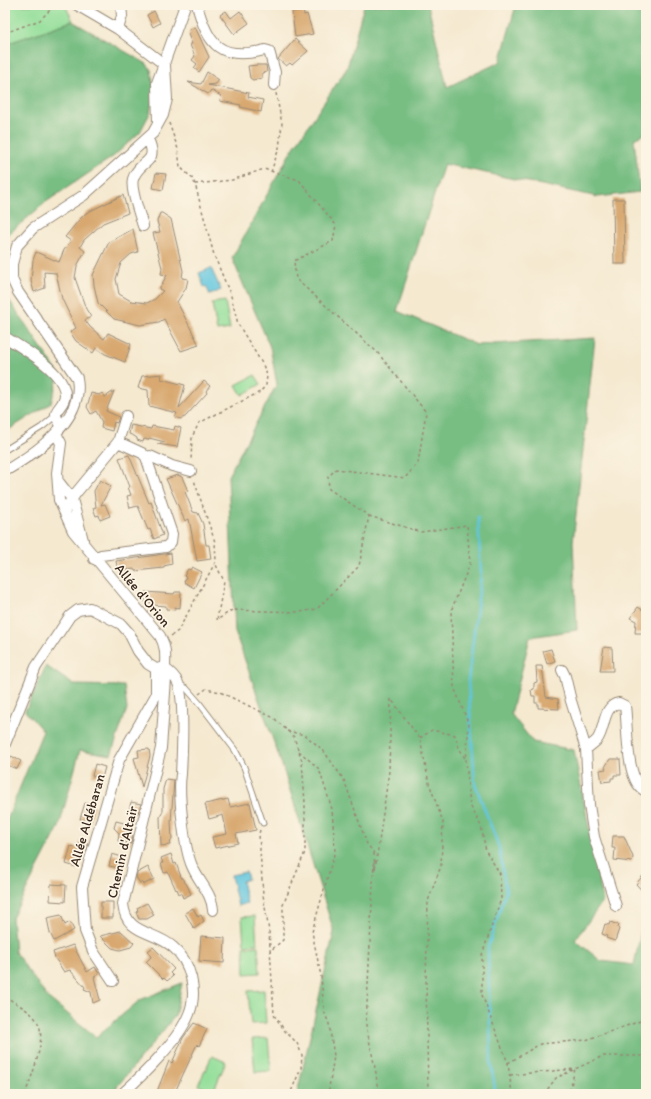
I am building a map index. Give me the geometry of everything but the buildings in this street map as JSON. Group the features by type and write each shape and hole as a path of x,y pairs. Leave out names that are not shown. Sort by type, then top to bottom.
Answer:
{"street":[{"path":"77,5 84,11 118,29 165,65"},
{"path":"118,29 122,16 120,5"},
{"path":"5,471 59,430 78,396 77,378 18,292 12,279 12,264 17,246 34,228 84,195 148,139 161,119 167,99 165,65 185,5"},
{"path":"182,17 188,13 198,10 209,37 216,45 224,50 241,54 265,50 269,51 275,72 274,84"},
{"path":"143,226 132,186 136,174 152,155 153,150 148,139"},
{"path":"5,337 45,364 63,384 65,394 64,400 55,411 59,430"},
{"path":"64,511 118,442 126,416"},
{"name":"Allée d'Orion","path":"59,430 61,443 58,481 60,500 64,511 73,531 84,546 164,643 166,652 160,668"},
{"path":"94,559 100,555 166,547 171,542 172,534 146,457 142,453 118,442"},
{"path":"146,457 150,456 172,466 191,470"},
{"name":"Allée d'Orion","path":"58,481 72,499 84,546"},
{"path":"5,744 36,667 70,616 78,610 90,608 121,624 129,633 138,651 148,664 173,674 179,684 181,702 180,784 183,822 191,864 198,880 212,899 213,910"},
{"name":"Chemin d'Altaïr","path":"122,1094 174,1039 189,1014 192,991 189,968 174,947 158,936 135,928 127,922 123,904 160,748 162,710 166,679 160,668"},
{"name":"Allée Aldébaran","path":"113,981 93,951 85,931 82,887 120,760 156,695 160,668"},
{"path":"562,670 565,676 570,701 586,749 589,805 594,837 616,906"},
{"path":"586,749 597,740 609,708 613,704 619,703 625,706 629,760 637,784 646,791"},
{"path":"151,704 158,704 162,710"}],"lane":[{"path":"5,450 42,427 55,416"},
{"path":"179,684 186,688 195,698 235,750 244,766 263,823"}],"path":[{"path":"5,33 40,20 50,10"},
{"path":"271,172 279,148 282,124 274,84"},
{"path":"161,119 168,120 178,149 180,167 192,178 195,184 214,255 231,296 238,324 263,365 267,375 266,385 260,392 199,423 192,437 191,470 215,542 215,563 224,581 217,620 232,610 300,612 317,609 359,566 369,516"},
{"path":"195,184 232,180 264,169 299,180 336,225 333,241 294,262 296,279 377,352 426,412 418,463 405,478 336,469 328,477 329,489 369,516 421,532 467,525 470,564 452,611 454,687 469,725 466,760 470,805 481,826 486,851 500,874 501,899 482,955 482,995 508,1063 512,1094"},
{"path":"164,643 178,631 215,563"},
{"path":"195,698 206,689 220,692 274,718 294,737 302,761 305,803 305,852 283,905 283,940 270,951"},
{"path":"287,731 305,735 323,750 344,780 367,844 374,853 375,870 389,771 391,699 420,738 429,783 443,822 441,866 428,901 426,980 428,1094"},
{"path":"420,738 432,730 455,735 459,748 466,760"},
{"path":"298,751 319,769 332,809 334,851 312,932 321,976 324,1011 329,1024 334,1056 328,1094"},
{"path":"263,823 259,834 262,895 270,951 274,1015 285,1031 297,1043 302,1055 301,1068 290,1094"},
{"path":"374,853 366,1025 376,1073 378,1094"},
{"path":"5,996 20,1006 38,1023 40,1036 36,1064 25,1094"},
{"path":"508,1063 540,1044 586,1040 646,1019"},
{"path":"544,1094 556,1078 603,1056 643,1056 646,1058"},
{"path":"510,1075 575,1069"},
{"path":"575,1069 570,1090 576,1094"}],"green space":[{"path":"5,5 65,5 73,21 12,42 5,47"},
{"path":"364,5 428,5 447,87 500,62 516,5 629,5 642,13 646,8 646,133 634,139 640,192 598,197 444,164 397,311 477,345 595,338 573,542 577,630 530,637 511,714 533,742 574,750 603,901 575,940 601,961 634,965 641,931 646,925 646,1094 297,1094 334,932 283,768 235,632 228,476 277,384 270,347 232,258 289,155 347,68"},
{"path":"72,21 147,64 151,70 154,89 150,113 140,132 114,156 46,202 5,237 5,47 12,42"},
{"path":"5,294 59,374 51,403 5,432"},
{"path":"225,301 230,329 217,331 212,303"},
{"path":"255,375 261,384 242,395 236,385"},
{"path":"46,666 74,685 124,686 127,709 111,755 80,750 59,827 12,918 15,952 47,997 96,1037 140,1000 182,983 175,1016 111,1094 5,1094 5,824 43,731 25,711"},
{"path":"255,916 257,944 244,945 242,917"},
{"path":"258,946 260,973 245,974 244,947"},
{"path":"264,990 266,1023 251,1024 248,991"},
{"path":"268,1038 271,1071 255,1072 252,1039"},
{"path":"212,1056 226,1062 213,1092 198,1085"}],"water":[{"path":"211,268 221,290 210,295 206,286 204,287 199,273"},
{"path":"246,872 248,879 242,881 247,903 238,906 231,875"}],"waterway":[{"path":"478,517 481,575 468,681 475,784 499,847 506,891 488,947 491,1064 496,1094"}]}
